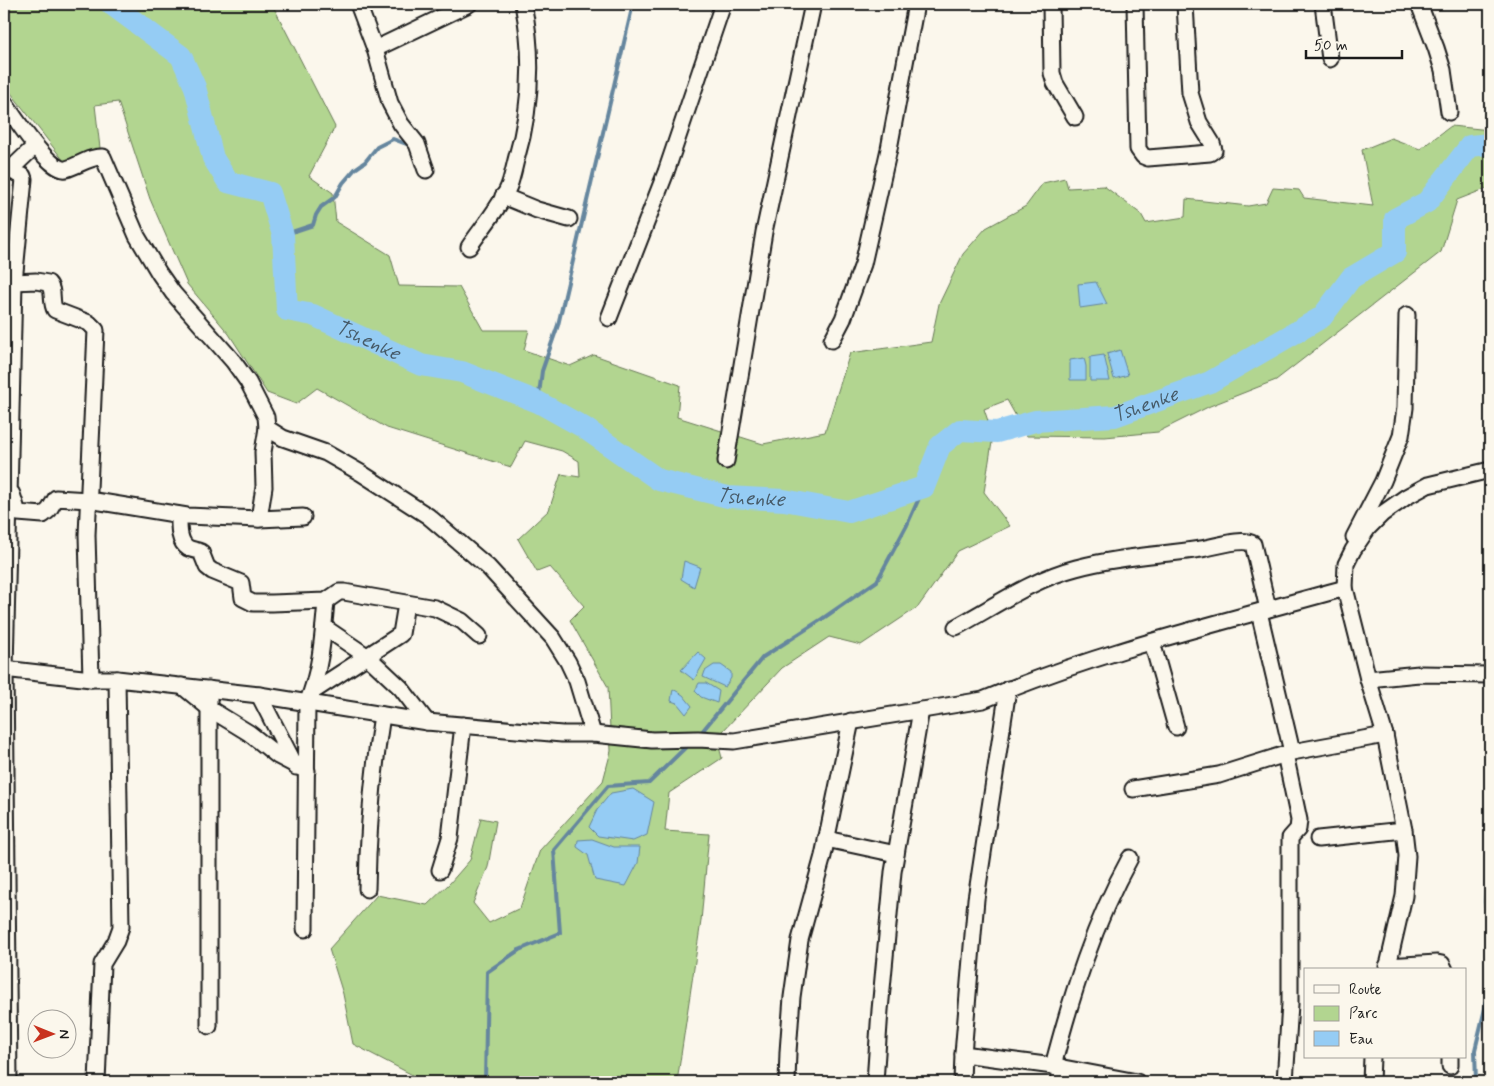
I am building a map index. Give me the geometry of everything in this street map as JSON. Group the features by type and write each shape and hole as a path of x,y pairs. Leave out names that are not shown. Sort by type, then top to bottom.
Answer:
{"street":[{"path":"358,4 375,49 390,102 402,124 417,144 426,170"},
{"path":"375,49 469,4"},
{"path":"468,247 508,187 526,120 530,89 530,50 523,4"},
{"path":"609,318 666,172 723,4"},
{"path":"726,461 764,232 813,4"},
{"path":"832,340 843,319 863,264 889,149 916,4"},
{"path":"1051,4 1052,73 1055,83 1075,117"},
{"path":"1135,4 1138,149 1143,156 1148,158 1210,153 1214,150 1212,143 1199,122 1190,93 1185,4"},
{"path":"1323,4 1330,59"},
{"path":"1419,4 1443,70 1449,112"},
{"path":"4,102 35,146 57,168 65,170 96,157 103,157 137,236 159,274 248,382 266,417 264,487 259,519"},
{"path":"9,1082 4,669 7,481 14,282 10,255 24,179 23,176 7,169 35,146"},
{"path":"503,196 537,210 569,219"},
{"path":"14,282 36,281 48,283 51,288 55,310 89,322 96,330 87,535 91,679"},
{"path":"1407,315 1405,408 1401,436 1383,482 1352,540 1346,564 1345,588 1368,679 1386,735 1407,856 1404,896 1387,968 1437,963 1442,964 1444,968"},
{"path":"267,434 326,453 377,483 428,516 488,567 553,638 577,681 593,734"},
{"path":"1346,564 1368,528 1382,514 1406,497 1428,485 1490,470"},
{"path":"7,481 18,513 44,516 56,498 89,500 179,516 259,519 303,517"},
{"path":"179,516 180,533 184,544 188,548 201,552 207,567 212,571 241,583 245,601 252,603 326,601 339,592 344,592 435,608 453,615 479,636"},
{"path":"956,627 1034,584 1074,568 1095,563 1197,550 1244,541 1253,544 1299,820 1298,829 1290,838 1290,1004 1285,1082"},
{"path":"4,669 91,679 117,679 259,695 309,698 382,715 427,722 652,740 698,739 734,741 983,700 1008,689 1152,642 1345,588"},
{"path":"305,928 306,801 301,768 309,698 315,681 324,627 326,601"},
{"path":"309,698 401,634 406,604"},
{"path":"324,627 368,657 401,688 427,722"},
{"path":"1152,642 1176,727"},
{"path":"1368,679 1420,674 1490,675"},
{"path":"97,1082 102,964 116,941 121,927 117,679"},
{"path":"182,686 210,709 249,733 278,756 301,768"},
{"path":"962,1082 976,899 992,806 994,778 1008,689"},
{"path":"209,690 209,1026"},
{"path":"259,695 301,768"},
{"path":"875,1082 880,1010 896,854 920,710"},
{"path":"367,889 368,848 377,747 382,715"},
{"path":"787,1082 792,997 800,940 826,839 851,721"},
{"path":"440,870 450,838 463,725"},
{"path":"1133,789 1219,775 1289,753 1386,735"},
{"path":"1318,840 1404,830"},
{"path":"826,839 896,854"},
{"path":"1058,1072 1069,1008 1102,913 1111,892 1130,858"},
{"path":"963,1054 1058,1072 1137,1082"},
{"path":"1371,1082 1372,1058"}],"green space":[{"path":"4,4 272,4 335,127 309,176 333,193 336,222 390,255 399,286 459,287 483,330 529,330 524,350 570,366 594,355 680,385 677,417 763,444 825,432 850,353 931,342 939,304 963,254 986,228 1026,206 1043,183 1065,178 1068,188 1104,186 1141,214 1146,223 1185,217 1186,199 1248,206 1266,203 1273,188 1299,190 1304,198 1373,206 1362,150 1391,138 1420,149 1451,126 1490,130 1490,187 1457,200 1441,252 1276,380 1210,406 1158,432 1105,437 1027,436 1007,400 984,409 993,436 984,492 1010,526 958,551 918,607 861,645 829,637 782,668 717,739 722,758 669,793 665,831 709,834 701,921 677,1082 426,1082 353,1044 343,994 329,949 377,895 427,905 470,860 481,818 496,821 488,867 473,903 489,923 520,908 540,850 603,781 611,751 608,687 570,620 584,606 550,567 537,572 518,539 549,510 561,474 580,477 579,461 562,451 525,441 511,467 387,428 317,388 296,404 267,393 229,334 187,284 150,199 118,102 95,105 100,148 67,165 4,84"}],"water":[{"path":"1096,282 1107,304 1080,308 1078,284"},
{"path":"1120,350 1128,375 1114,379 1107,354"},
{"path":"1104,355 1110,381 1090,381 1090,357"},
{"path":"1084,358 1086,380 1070,380 1070,360"},
{"path":"684,561 700,567 694,587 681,579"},
{"path":"698,652 706,659 694,680 681,670"},
{"path":"714,665 721,665 731,672 731,678 725,687 703,677 705,671"},
{"path":"699,683 706,683 719,691 717,703 701,697 695,691"},
{"path":"673,689 683,695 692,706 686,714 677,703 671,701"},
{"path":"633,789 654,802 647,835 633,841 598,836 589,827 597,810 611,793"},
{"path":"592,839 614,847 640,847 638,863 626,886 595,880 588,855 577,847 578,840"}],"waterway":[{"name":"Tshenke","path":"111,4 181,56 195,87 213,158 228,182 270,193 283,235 287,310 313,315 421,365 462,372 538,402 583,427 659,480 728,497 784,500 849,512 924,487 940,446 960,430 997,432 1035,421 1115,416 1210,382 1322,317 1351,278 1395,252 1395,219 1427,202 1470,146 1490,144"},
{"path":"538,402 542,371 558,325 633,4"},
{"path":"283,235 313,225 321,207 335,197 343,183 355,169 365,162 377,147 393,139 409,145"},
{"path":"700,734 763,657 877,581 907,525 924,487"},
{"path":"485,1082 487,972 519,950 560,933 554,850 608,786 649,783 689,744"},
{"path":"1490,832 1485,902 1490,931"},
{"path":"1476,1082 1475,1050 1490,988"}]}
